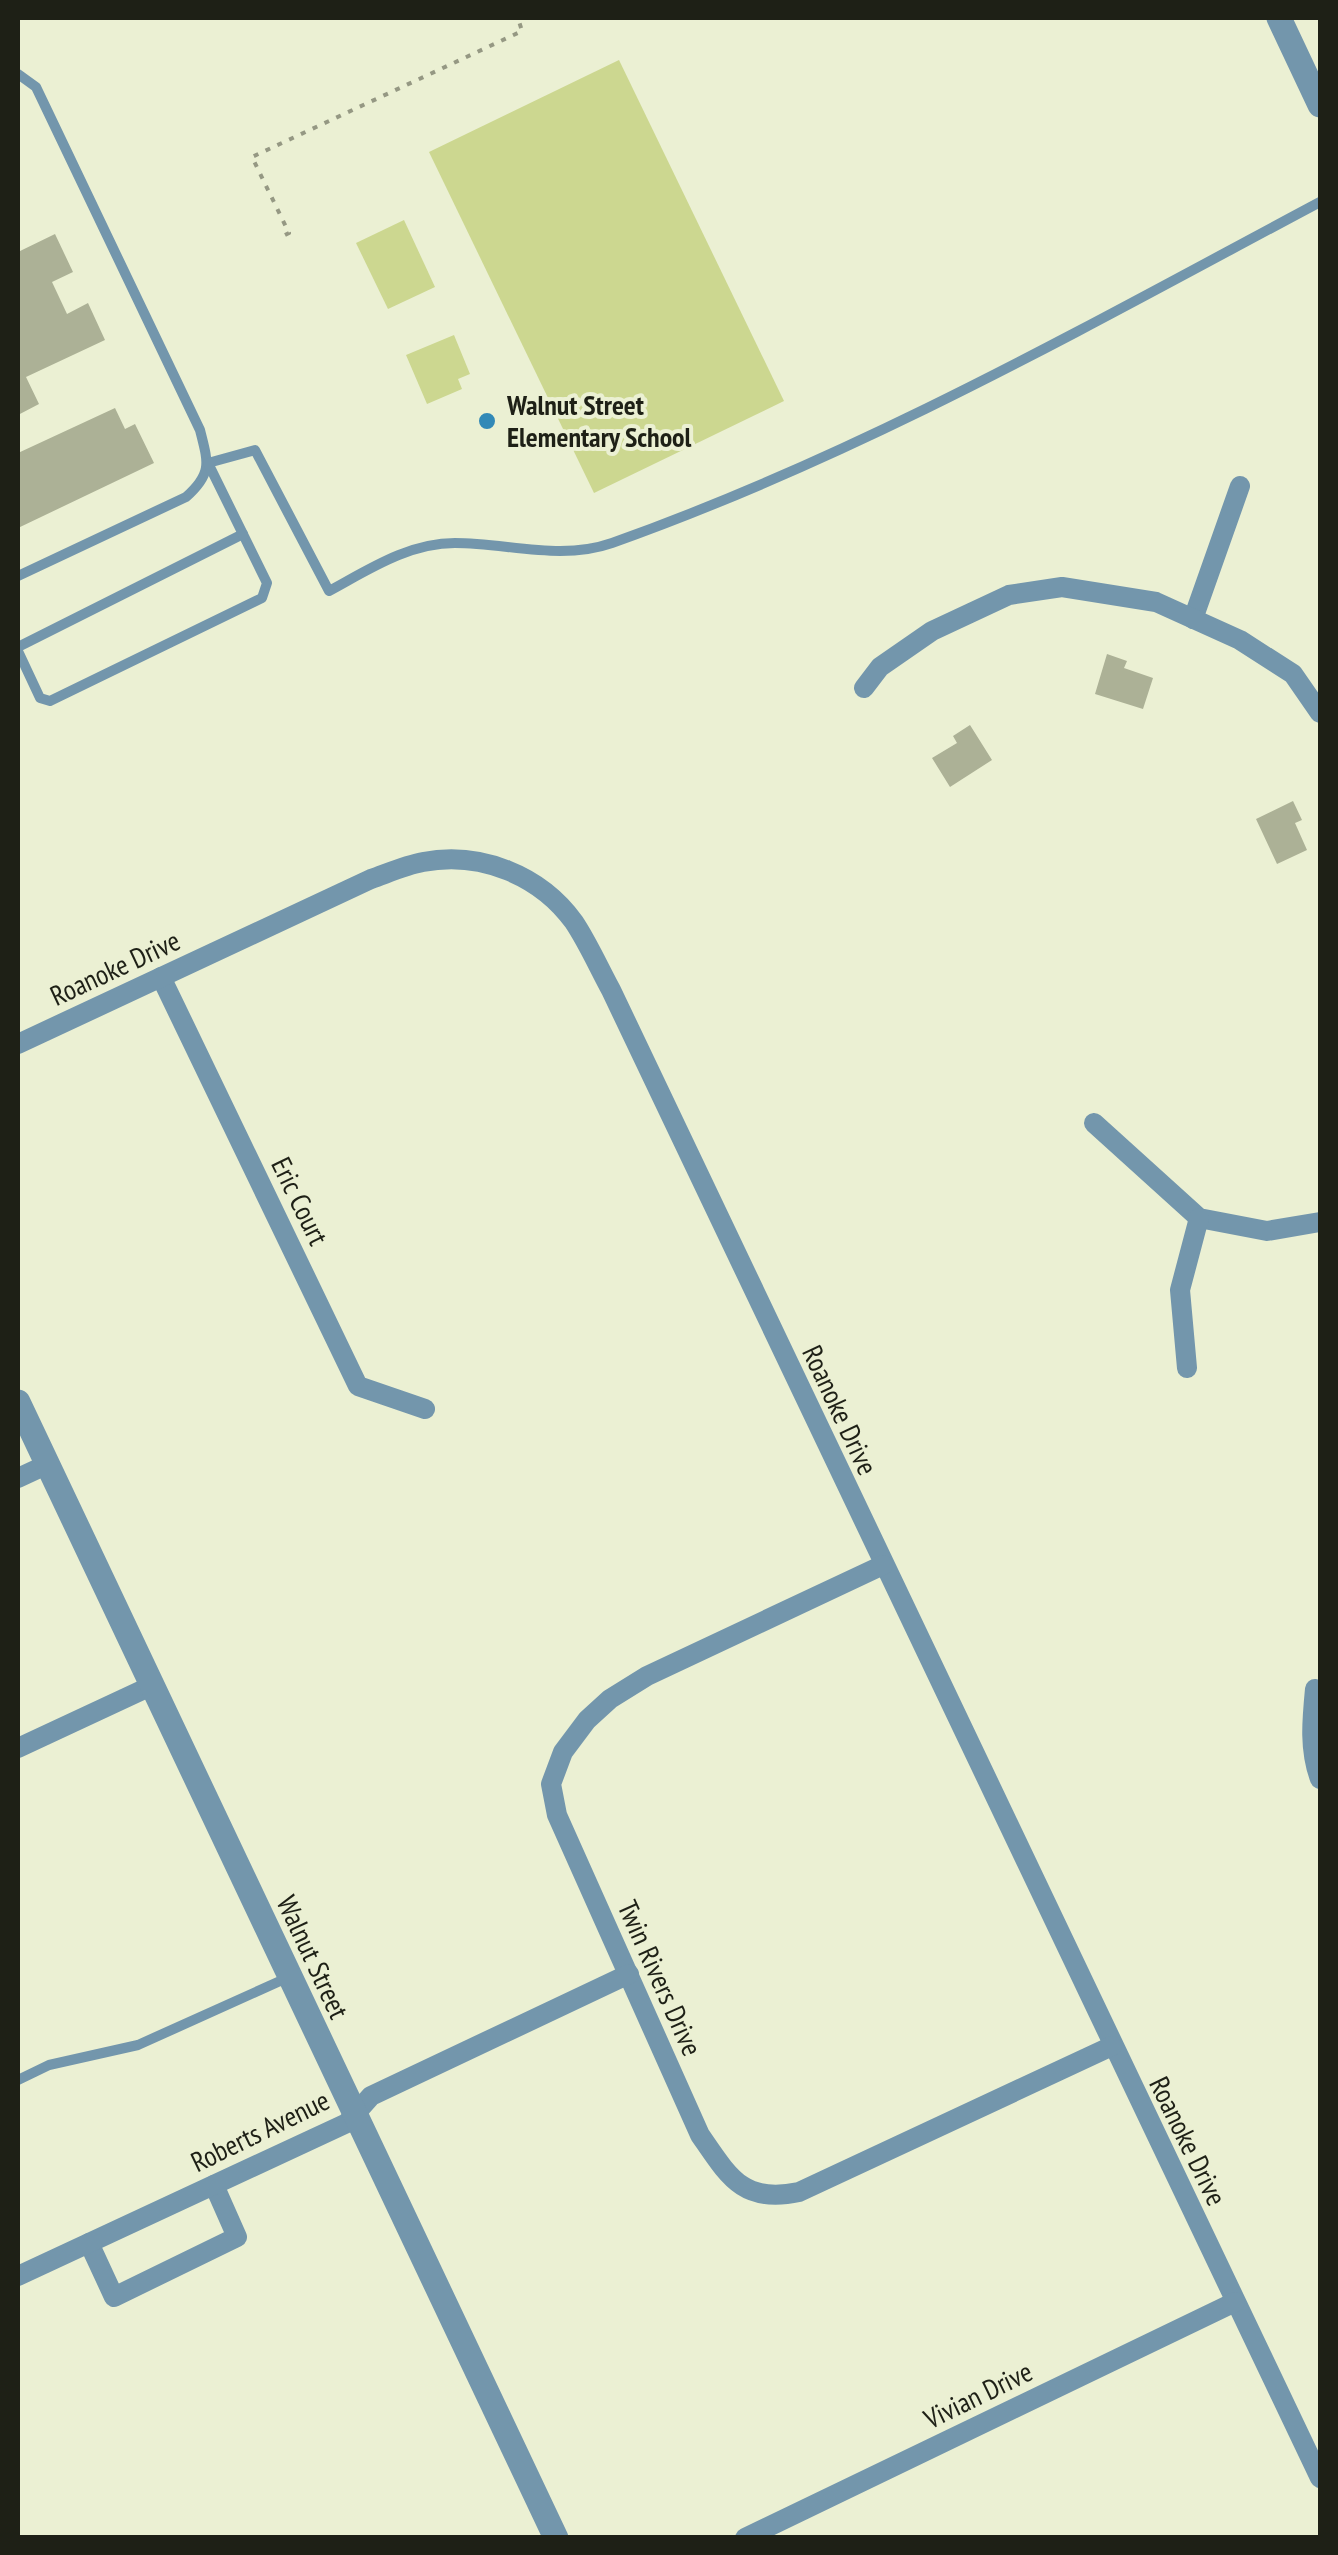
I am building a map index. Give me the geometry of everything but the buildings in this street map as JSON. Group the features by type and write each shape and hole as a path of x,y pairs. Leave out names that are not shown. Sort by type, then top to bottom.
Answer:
{"street":[{"path":"1279,18 1320,105"},
{"path":"1193,619 1240,486"},
{"path":"864,688 880,667 932,630 1009,596 1062,586 1156,602 1240,640 1293,674 1320,712"},
{"name":"Roanoke Drive","path":"18,1044 371,879 424,862 459,860 490,865 530,880 573,922 612,990 1320,2478"},
{"name":"Eric Court","path":"161,977 358,1386 425,1409"},
{"path":"1094,1123 1199,1218 1267,1231 1320,1222"},
{"path":"1187,1368 1180,1290 1199,1218"},
{"name":"Walnut Street","path":"18,1402 355,2114 546,2534"},
{"path":"18,1478 46,1464"},
{"name":"Twin Rivers Drive","path":"883,1565 647,1676 610,1699 587,1720 563,1752 552,1784 557,1816 700,2135 741,2187 760,2195 799,2192 1112,2046"},
{"path":"18,1748 151,1686"},
{"path":"1315,1689 1314,1763 1320,1780"},
{"name":"Roberts Avenue","path":"18,2276 346,2124 371,2096 628,1974"},
{"path":"89,2242 114,2297 238,2237 214,2185"},
{"name":"Vivian Drive","path":"745,2538 1235,2302"}],"lane":[{"path":"18,74 36,87 200,430 208,462 267,583 262,598 50,702 40,698 18,649 243,534"},
{"path":"208,462 255,450 329,591 400,553 452,543 532,551 597,548 662,525 968,390 1320,202"},
{"path":"18,576 186,497 202,483 208,462"},
{"path":"18,2080 48,2065 138,2045 289,1977"}],"path":[{"path":"285,236 289,233 252,157 522,31 518,18"}],"green space":[{"path":"619,60 784,401 594,493 429,152"},
{"path":"404,220 435,287 388,309 356,243"},
{"path":"454,335 470,374 458,379 462,389 427,404 406,355"}],"place":[{"name":"Walnut Street Elementary School","path":"487,421"}]}
